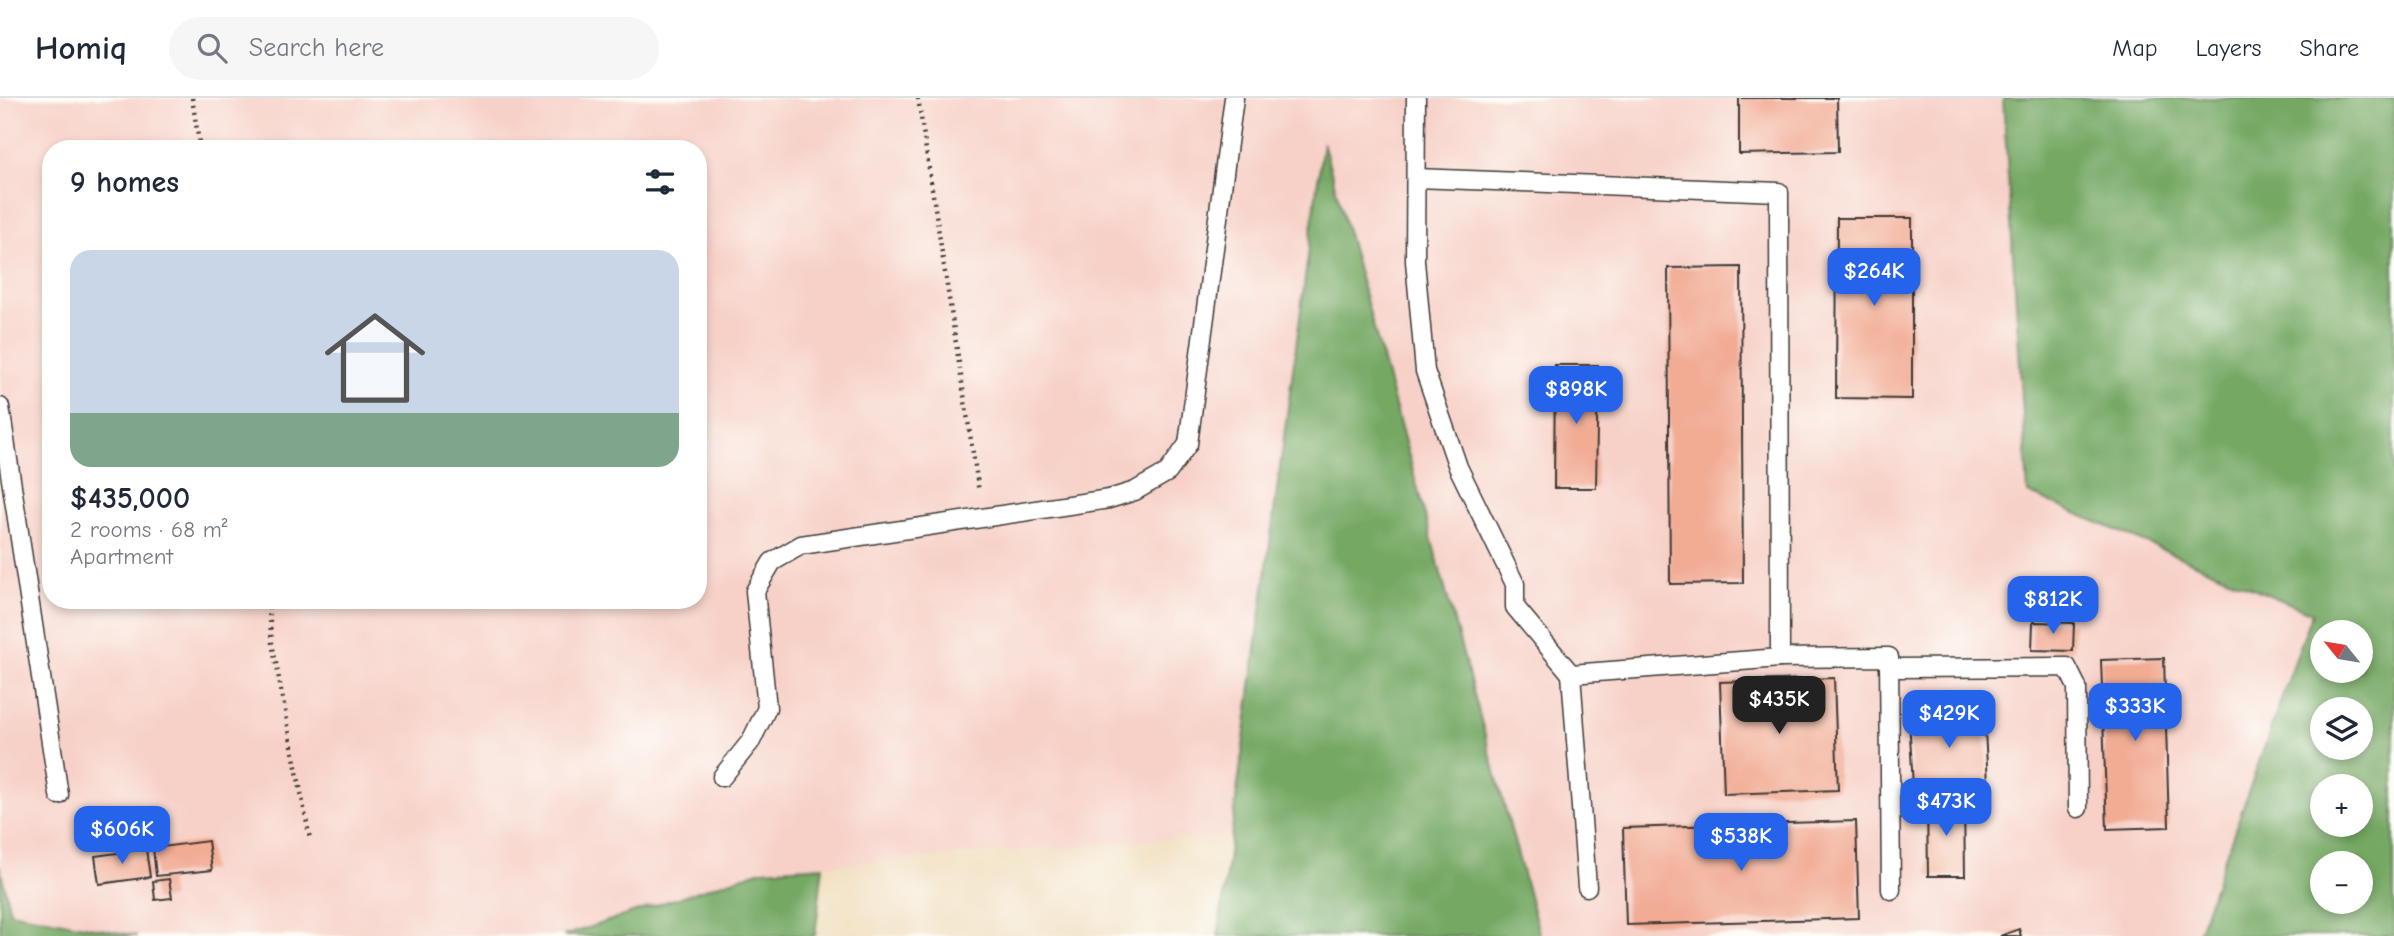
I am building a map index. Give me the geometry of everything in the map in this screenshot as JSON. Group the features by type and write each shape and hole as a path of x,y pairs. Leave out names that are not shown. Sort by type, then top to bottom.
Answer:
{"lane":[{"path":"722,777 751,741 767,708 755,591 772,562 801,545 1109,499 1135,491 1168,472 1188,444 1234,98"},
{"path":"1416,98 1415,261 1425,371 1458,467 1515,584 1515,607 1571,674 1587,887"},
{"path":"1416,178 1779,191 1780,657"},
{"path":"0,407 60,795"},
{"path":"1571,674 1780,657 1889,657 1891,890"},
{"path":"1889,668 2067,667 2077,687 2078,808"}],"path":[{"path":"192,98 199,140"},
{"path":"918,98 983,517"},
{"path":"269,609 272,643 310,839"}],"shaded area":[{"path":"0,98 2003,98 2028,493 2312,613 2197,936 1508,936 1375,824 762,870 563,936 137,936 10,912 0,866"}],"green space":[{"path":"2003,98 2394,98 2394,936 2197,936 2312,613 2028,493"},
{"path":"1323,142 1540,936 1218,936"},
{"path":"0,866 10,912 137,936 0,936"},
{"path":"823,866 815,936 563,936 762,870"}],"building":[{"path":"1739,98 1837,98 1838,152 1739,154"},
{"path":"1837,218 1912,218 1912,399 1836,398"},
{"path":"1741,267 1743,583 1670,584 1668,268"},
{"path":"1555,365 1598,365 1596,488 1554,488"},
{"path":"2033,622 2074,623 2073,651 2032,650"},
{"path":"2164,658 2169,827 2107,829 2101,660"},
{"path":"1834,678 1838,790 1724,794 1720,682"},
{"path":"1984,713 1988,783 1913,787 1909,718"},
{"path":"1927,800 1964,800 1965,876 1928,876"},
{"path":"1856,821 1859,918 1626,925 1623,828"},
{"path":"208,841 212,870 156,876 153,848"},
{"path":"146,849 150,877 99,884 95,856"},
{"path":"169,879 172,898 155,900 153,881"},
{"path":"2019,929 2021,936 2000,936"}]}
